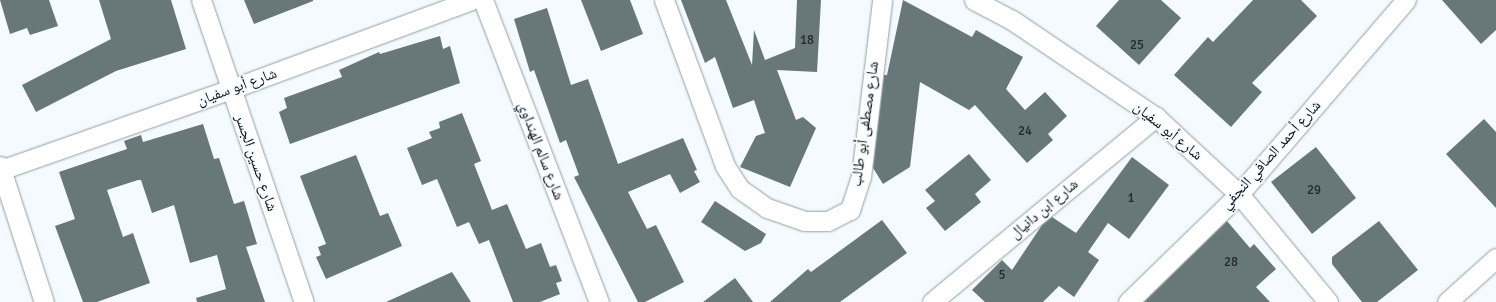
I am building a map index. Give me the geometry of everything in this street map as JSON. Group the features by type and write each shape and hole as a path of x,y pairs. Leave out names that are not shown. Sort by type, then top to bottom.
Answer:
{"street":[{"name":"شارع حسين الجسر","path":"201,0 304,302"},
{"name":"شارع أبو سفيان","path":"1,168 231,89 471,0"},
{"name":"شارع سالم الهنداوي","path":"483,0 600,302"},
{"name":"شارع مصطفى أبو طالب","path":"664,0 725,166 740,189 767,208 804,221 828,221 850,210 861,177 882,0"},
{"name":"شارع أبو سفيان","path":"974,0 1019,25 1156,117 1239,194 1328,302"},
{"name":"شارع أحمد الصافي النجفي","path":"1128,302 1239,194 1406,0"},
{"name":"شارع ابن دانيال","path":"932,302 1156,117"},
{"path":"1,168 44,302"},
{"path":"1447,302 1496,258"}],"building":[{"path":"0,0 49,0 58,26 30,35 27,28 10,34"},
{"path":"99,0 171,0 186,49 116,71 36,112 22,85 111,39"},
{"path":"244,0 313,0 313,1 254,24"},
{"path":"581,0 630,0 643,34 601,51"},
{"path":"681,0 726,0 752,65 754,30 765,60 795,48 797,0 821,0 817,72 777,70 796,120 803,117 816,128 790,187 740,167 756,136 765,133 754,100 733,108 715,57 705,63"},
{"path":"903,0 972,37 976,30 1023,57 1006,89 1025,110 1045,92 1067,116 1048,134 1053,140 1027,163 975,105 969,110 920,82 910,167 883,184 873,168 884,75 887,75"},
{"path":"1119,0 1161,0 1181,18 1139,65 1096,26"},
{"path":"1253,0 1301,0 1317,16 1252,83 1262,92 1231,127 1174,75 1208,37 1213,42"},
{"path":"1442,0 1496,0 1496,30 1481,44"},
{"path":"547,8 571,85 588,79 618,164 683,138 697,170 694,171 700,182 680,193 670,174 628,192 647,229 656,225 684,282 645,302 638,302 574,177 579,175 566,140 560,143 534,70 530,72 514,19"},
{"path":"440,36 443,49 450,46 460,83 290,144 279,112 287,108 284,98 342,77 339,70 379,52 380,54"},
{"path":"462,113 481,161 474,164 492,210 507,204 526,249 541,243 550,267 556,265 562,281 556,283 560,294 540,302 513,302 489,240 479,244 469,222 457,227 437,179 422,185 407,148 432,138 429,132 440,128 439,122"},
{"path":"1484,119 1496,132 1496,208 1446,154"},
{"path":"203,124 214,159 219,158 234,204 244,201 257,244 246,247 265,302 197,302 196,298 226,289 217,255 190,263 174,205 152,213 141,180 138,180 107,190 123,237 133,233 150,283 97,302 83,302 55,226 75,219 59,172 127,149 124,141 141,135 143,142"},
{"path":"1316,147 1356,198 1312,234 1271,182"},
{"path":"969,154 991,180 975,194 981,202 945,231 926,208 935,201 925,190"},
{"path":"356,155 380,216 388,213 402,246 326,279 316,257 321,255 318,247 326,244 300,176"},
{"path":"1132,157 1169,185 1129,239 1108,223 1088,252 1099,260 1074,297 1059,286 1043,302 985,302 972,290 1002,260 1012,270 1042,225 1052,217 1076,233"},
{"path":"715,201 766,234 761,243 745,251 701,222"},
{"path":"882,220 907,253 840,302 770,302 808,269 811,272"},
{"path":"1227,221 1250,248 1254,244 1276,269 1256,287 1270,302 1144,302"},
{"path":"1379,221 1418,270 1377,302 1362,302 1332,264 1332,257"},
{"path":"452,272 471,302 386,302"},
{"path":"735,278 753,302 703,302"}]}
